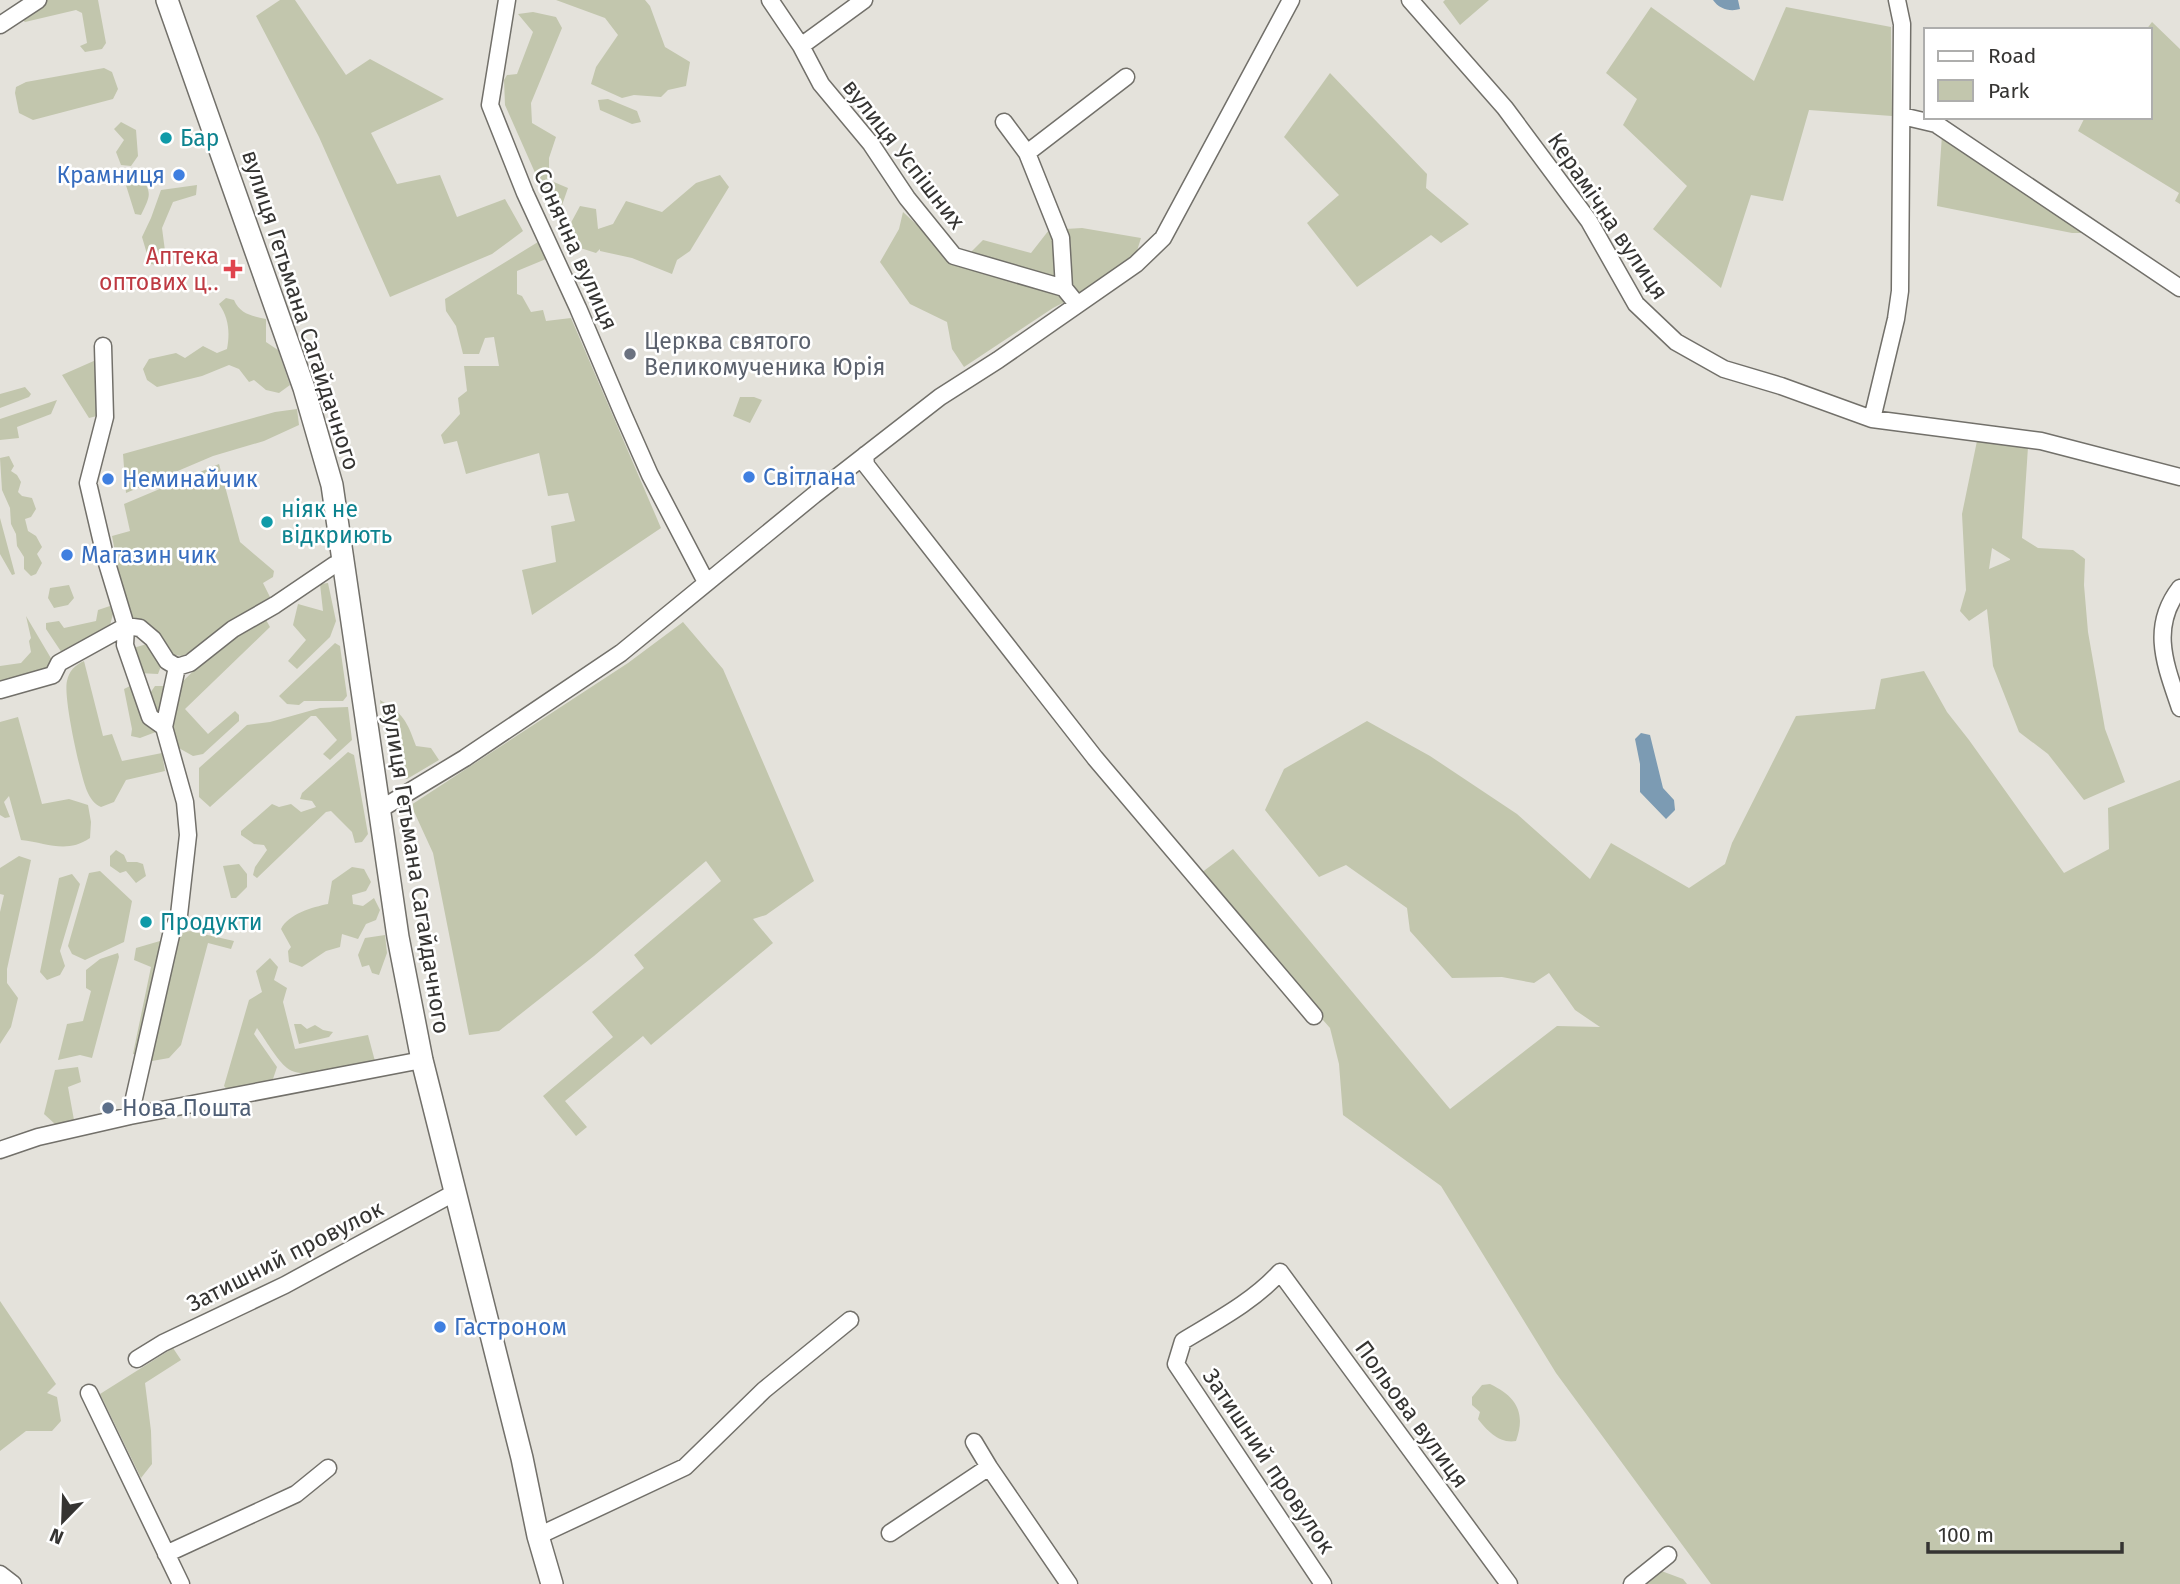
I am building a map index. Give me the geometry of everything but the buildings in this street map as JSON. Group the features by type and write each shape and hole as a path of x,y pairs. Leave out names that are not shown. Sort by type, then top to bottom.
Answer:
{"main road":[{"name":"вулиця Гетьмана Сагайдачного","path":"167,0 304,388 332,485 398,937 422,1060 523,1458 538,1536 552,1584"}],"street":[{"path":"0,25 37,0"},
{"name":"Сонячна вулиця","path":"507,0 490,105 525,193 579,308 622,414 650,475 706,582"},
{"name":"вулиця Успішних","path":"770,0 801,46 821,84 871,144 907,198 954,256 1064,288"},
{"path":"801,46 864,0"},
{"path":"379,810 465,758 621,653 706,582 940,397 1136,264 1163,238 1291,0"},
{"name":"Керамічна вулиця","path":"1410,0 1506,108 1589,221 1636,304 1676,342 1724,369 1781,386 1872,419 2041,441 2180,477"},
{"path":"1872,419 1899,298 1902,24 1897,0"},
{"path":"1027,153 1126,77"},
{"path":"1902,116 1936,124 2180,288"},
{"path":"1004,122 1027,153 1061,238 1064,288 1077,304"},
{"path":"103,346 105,417 88,483 126,626 125,645 150,717 164,727"},
{"path":"865,455 866,465 1095,758 1314,1016"},
{"path":"0,690 53,675 59,663 126,626 140,628 153,639 167,661 177,667 190,663 233,629 334,565 344,562"},
{"path":"2180,588 2170,601 2164,622 2162,655 2180,708"},
{"path":"130,1116 171,934 179,915 188,835 185,803 164,727 177,667"},
{"name":"вулиця Гетьмана Сагайдачного","path":"0,1150 38,1137 130,1116 422,1060"},
{"name":"Затишний провулок","path":"137,1359 163,1343 285,1285 454,1193"},
{"name":"Польова вулиця","path":"1176,1364 1183,1341 1228,1314 1270,1283 1280,1272 1509,1584"},
{"path":"538,1536 685,1467 764,1390 850,1320"},
{"name":"Затишний провулок","path":"1176,1364 1323,1584"},
{"path":"89,1393 181,1584"},
{"path":"974,1442 1069,1584"},
{"path":"890,1533 989,1467"},
{"path":"166,1554 296,1494 328,1468"},
{"path":"1632,1584 1668,1555"},
{"path":"0,1574 13,1584"}],"green space":[{"path":"45,0 98,0 106,43 102,49 85,52 80,46 87,43 82,13 76,10 25,22 19,17"},
{"path":"280,0 295,0 346,75 370,59 444,99 371,133 397,184 440,175 457,217 505,199 523,231 492,254 390,297 319,137 256,16"},
{"path":"556,0 645,0 650,6 665,47 690,62 686,86 668,90 661,97 634,95 622,98 591,84 596,67 618,35 605,18"},
{"path":"1489,0 1460,25 1443,2"},
{"path":"1651,7 1754,81 1786,7 1891,27 1892,116 1809,110 1783,201 1751,195 1721,288 1653,229 1687,186 1623,125 1637,99 1606,73"},
{"path":"533,12 556,17 562,28 531,103 532,123 556,137 549,158 549,180 568,188 561,208 552,211 505,105 504,80 507,75 517,74 533,32 518,14"},
{"path":"2152,22 2180,49 2180,204 2175,201 2179,193 2078,131 2084,119 2152,119 2152,28 2148,28"},
{"path":"104,68 112,72 118,89 113,99 33,120 19,113 16,87 26,82"},
{"path":"1330,73 1427,174 1426,188 1469,224 1441,243 1431,235 1357,287 1307,223 1339,195 1284,137"},
{"path":"608,99 637,111 641,122 632,124 600,110 598,100"},
{"path":"121,122 136,130 138,156 131,166 121,165 116,152 124,140 114,129"},
{"path":"1942,135 2088,233 2072,233 1937,206"},
{"path":"127,173 140,174 147,186 148,198 141,215 135,214 124,179"},
{"path":"720,175 729,187 690,251 677,260 672,274 632,258 600,249 596,253 568,244 566,232 580,206 596,209 598,229 613,224 626,201 662,212 696,183"},
{"path":"197,185 196,195 173,202 162,228 167,266 150,264 142,237 161,190"},
{"path":"903,212 959,264 983,240 1031,253 1049,230 1082,228 1141,238 1136,254 1088,290 1053,308 964,367 952,349 947,322 910,304 880,262 899,229"},
{"path":"538,242 546,259 517,271 517,294 522,296 531,312 543,310 546,321 571,318 661,528 532,615 522,570 556,562 551,526 575,521 568,493 548,496 539,453 466,474 457,441 444,444 441,435 460,414 458,398 467,391 464,366 499,366 494,337 485,338 479,354 463,354 456,326 446,311 445,299"},
{"path":"226,298 234,300 247,314 266,319 266,342 278,350 290,385 279,393 266,390 254,380 249,382 239,369 229,365 202,376 157,387 147,380 143,369 149,359 176,353 185,358 203,346 217,353 227,349 228,326 219,304"},
{"path":"96,360 97,416 89,418 62,375"},
{"path":"25,387 31,394 29,397 0,408 0,394"},
{"path":"740,397 762,400 750,423 733,416"},
{"path":"57,400 51,414 17,427 19,438 0,440 0,419"},
{"path":"297,409 299,425 264,441 213,456 126,493 123,454 275,412"},
{"path":"1978,436 2028,447 2022,538 2038,548 2073,550 2085,559 2088,632 2105,729 2125,782 2084,800 2048,754 2019,732 1993,666 1987,609 1969,621 1960,611 1966,590 1962,514","holes":["1992,548 2010,560 1989,569"]},
{"path":"9,456 14,466 11,471 21,482 18,492 22,496 32,498 36,509 31,517 25,519 28,531 36,536 42,547 37,554 42,563 36,574 31,576 24,569 24,557 17,546 10,508 2,490 0,458"},
{"path":"219,464 240,542 274,571 273,577 263,583 270,597 183,656 172,655 137,623 125,605 112,536 130,531 124,504"},
{"path":"0,518 15,574 12,575 0,554"},
{"path":"328,583 336,621 330,637 297,669 288,661 306,640 293,625 298,604 323,611 320,584"},
{"path":"69,585 74,598 68,605 54,608 48,598 50,588"},
{"path":"110,606 113,614 109,629 62,653 46,629 46,623 59,621 64,628 96,621 98,610"},
{"path":"26,616 52,660 47,669 0,685 0,666 21,663 31,652"},
{"path":"265,618 270,627 185,709 208,734 235,711 239,715 239,721 203,754 193,756 177,747 171,721 180,684 223,642"},
{"path":"683,622 723,669 814,881 766,915 753,919 773,943 651,1045 643,1036 565,1101 587,1127 576,1136 543,1096 613,1037 592,1012 644,968 634,955 721,881 706,861 594,956 499,1031 469,1035 433,853 411,805 628,663"},
{"path":"335,643 340,646 347,696 343,701 287,704 279,696"},
{"path":"147,644 161,666 158,674 138,673 133,648"},
{"path":"84,661 103,736 112,734 122,761 162,753 165,771 126,780 114,802 101,807 91,798 84,782 67,703 68,677 78,664"},
{"path":"1924,671 1947,712 2064,873 2109,849 2108,808 2180,780 2180,1584 1711,1584 1556,1373 1441,1186 1343,1115 1339,1064 1330,1028 1197,876 1233,849 1450,1109 1557,1026 1600,1027 1575,1010 1549,973 1534,983 1502,977 1452,978 1410,931 1407,908 1346,865 1319,877 1265,810 1284,769 1367,721 1430,756 1517,814 1590,879 1611,843 1689,888 1725,864 1732,843 1796,716 1875,709 1881,679"},
{"path":"134,684 148,696 155,686 165,686 161,730 140,738 131,736 124,689"},
{"path":"380,700 403,718 416,746 431,748 439,760 407,779 392,775"},
{"path":"348,707 352,740 330,760 323,754 337,740 316,716 311,716 210,807 199,797 199,768 247,725 270,722 320,708"},
{"path":"18,717 42,804 69,799 88,805 90,838 81,843 57,846 21,840 9,796 4,802 10,817 0,815 0,722"},
{"path":"348,752 354,755 368,834 362,842 355,843 352,832 331,811 326,812 257,878 253,875 255,867 267,850 264,845 254,844 241,835 241,831 272,804 279,807 291,804 301,812 316,807 312,801 300,799 302,793"},
{"path":"116,850 124,855 127,862 143,864 146,876 136,883 126,871 120,873 110,866 110,856"},
{"path":"19,856 31,860 7,969 7,983 18,998 11,1027 0,1044 0,912 4,895 0,894 0,868"},
{"path":"239,864 247,874 247,887 236,898 231,898 223,866"},
{"path":"352,867 364,869 371,882 366,891 352,895 353,904 363,906 374,898 380,910 376,920 366,924 358,939 342,934 340,947 326,951 302,967 289,962 288,951 291,947 281,929 284,924 302,912 328,904 332,881"},
{"path":"100,871 132,901 124,942 85,960 72,954 68,946 89,873"},
{"path":"72,874 80,884 60,951 65,966 60,975 47,980 40,972 59,878"},
{"path":"190,931 234,941 231,949 208,943 181,1045 169,1058 152,1061 147,1056 133,1054 151,967 134,960 136,948 160,941 172,951 182,933"},
{"path":"385,935 387,953 379,975 372,973 369,965 362,967 358,955 365,938"},
{"path":"118,953 92,1058 80,1055 58,1060 67,1024 83,1021 91,991 86,988 86,970 100,959"},
{"path":"270,958 278,967 274,980 287,988 283,1002 295,1049 368,1035 376,1065 317,1074 295,1072 279,1060 257,1028 254,1034 277,1067 272,1082 229,1092 224,1086 249,1000 262,992 256,971"},
{"path":"294,1024 301,1024 307,1029 315,1025 333,1032 329,1037 299,1044"},
{"path":"78,1067 81,1082 68,1087 74,1120 55,1124 44,1114 55,1070"},
{"path":"0,1301 56,1384 47,1393 57,1397 61,1421 52,1431 26,1431 0,1451"},
{"path":"173,1348 181,1360 145,1383 152,1464 141,1478 100,1394"},
{"path":"1490,1384 1507,1394 1517,1407 1520,1422 1516,1441 1499,1439 1478,1419 1480,1412 1472,1405 1472,1397 1482,1385"},
{"path":"1656,1569 1683,1579 1687,1584 1642,1584"}],"water":[{"path":"1713,0 1738,0 1740,9 1725,9"},
{"path":"1641,733 1650,735 1663,788 1674,800 1675,810 1666,819 1640,792 1640,764 1635,739"}],"place":[{"name":"Бар","path":"166,138"},
{"name":"Крамниця","path":"179,175"},
{"name":"Аптека оптових ц‥","path":"233,269"},
{"name":"Церква святого Великомученика Юрія","path":"630,354"},
{"name":"Світлана","path":"749,477"},
{"name":"Неминайчик","path":"108,479"},
{"name":"ніяк не відкриють","path":"267,522"},
{"name":"Магазин чик","path":"67,555"},
{"name":"Продукти","path":"146,922"},
{"name":"Нова Пошта","path":"108,1108"},
{"name":"Гастроном","path":"440,1327"}]}
